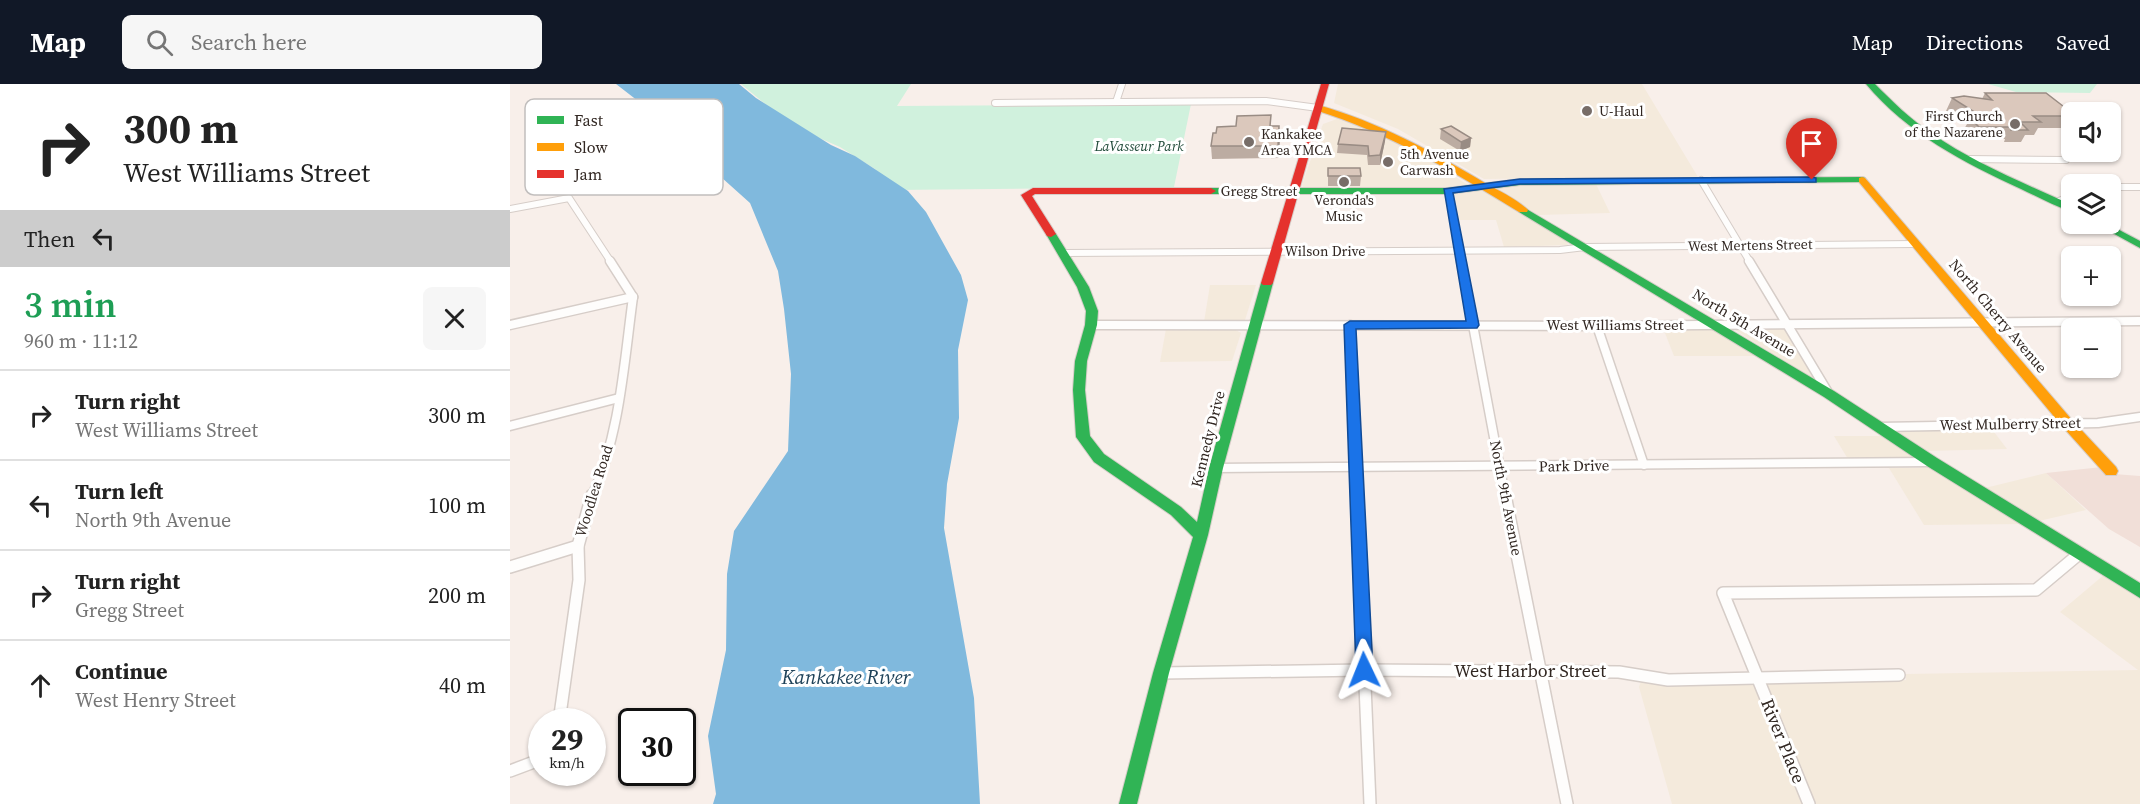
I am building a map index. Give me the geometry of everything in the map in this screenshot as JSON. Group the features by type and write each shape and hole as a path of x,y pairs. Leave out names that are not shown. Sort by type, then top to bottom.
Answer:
{"street":[{"path":"1116,102 1122,84"},
{"name":"Kennedy Drive","path":"1128,804 1255,325 1292,190 1325,84"},
{"path":"1870,84 1927,135 1968,159 2061,204"},
{"path":"995,104 1278,102 1318,108"},
{"name":"North 5th Avenue","path":"1318,108 1358,119 1390,132 1484,186 1716,324 2140,591"},
{"path":"1968,159 2061,160"},
{"path":"1701,180 1829,394"},
{"name":"Gregg Street","path":"1064,253 1026,195 1033,191 1448,191 1520,182 1862,180"},
{"name":"North Cherry Avenue","path":"1862,180 2067,423 2111,471"},
{"path":"2121,187 2140,187"},
{"name":"North 9th Avenue","path":"1448,191 1499,467 1567,804"},
{"path":"510,209 569,198 633,297 510,325"},
{"path":"2055,202 2061,200"},
{"path":"2121,234 2139,243"},
{"name":"West Mertens Street","path":"1585,247 1916,244"},
{"name":"Wilson Drive","path":"1064,253 1573,250 1585,247"},
{"path":"1064,253 1083,287 1092,311 1091,325 1081,361 1079,390 1083,437 1099,458 1176,511 1201,535"},
{"name":"Woodlea Road","path":"561,708 579,580 578,546 590,500 604,469 619,398 633,297"},
{"name":"West Williams Street","path":"1091,325 1597,326 2140,321"},
{"path":"1350,325 1370,804"},
{"path":"1597,326 1644,465"},
{"path":"510,426 619,398"},
{"name":"West Mulberry Street","path":"1880,427 2098,423 2140,417"},
{"name":"Park Drive","path":"1216,468 1932,462"},
{"path":"510,567 578,546"},
{"name":"River Place","path":"1809,804 1723,593 2036,590 2079,554"},
{"name":"West Harbor Street","path":"1161,673 1364,670 1619,672 1668,680 1899,675"},
{"path":"510,771 528,764"}],"shaded area":[{"path":"1338,84 1642,84 1698,177 1484,179 1398,129 1334,103"},
{"path":"1337,119 1379,132 1426,157 1469,186 1449,189 1304,188 1302,185 1323,124"},
{"path":"1596,184 1610,213 1538,215 1498,189 1506,185"},
{"path":"1479,190 1567,241 1568,245 1504,247 1496,220 1458,220 1453,194"},
{"path":"1210,285 1256,285 1245,320 1204,322"},
{"path":"1708,327 1756,356 1674,356 1663,328"},
{"path":"1732,328 1784,328 1813,377 1810,378"},
{"path":"1166,329 1234,329 1241,333 1232,361 1160,362"},
{"path":"1991,428 2007,449 1926,451 1900,433 1903,430"},
{"path":"1834,436 1885,436 1914,457 1848,459"},
{"path":"2102,467 2114,474 2140,476 2140,547 2109,529 2046,473"},
{"path":"1889,468 1931,468 2025,524 1924,525"},
{"path":"2046,473 2086,510 2039,521 1985,488"},
{"path":"2105,574 2140,596 2140,804 1672,804 1639,687 1641,681 1676,686 1906,680 1906,674 2138,670 2060,612"}],"green space":[{"name":"LaVasseur Park","path":"741,84 911,84 897,106 1191,104 1174,187 895,190 875,169 769,107"},
{"path":"1988,84 2097,84 2090,93 2016,92"}],"water":[{"name":"Kankakee River","path":"616,84 739,84 756,98 831,145 855,156 908,191 926,212 961,275 968,300 958,350 959,418 947,484 944,528 974,698 980,804 713,804 716,794 708,736 726,650 727,574 734,531 788,451 791,374 784,309 778,271 750,203 723,179 723,99 635,99"}],"building":[{"path":"1985,93 2046,93 2061,105 2061,116 2033,116 2041,122 2020,122 2028,130 2011,130 2012,127 1979,127 1970,118 1984,118 1952,98 1964,96 1992,100"},
{"path":"1271,115 1270,126 1279,126 1278,146 1211,146 1213,133 1216,133 1217,127 1236,126 1237,116"},
{"path":"1451,126 1471,138 1461,142 1441,129"},
{"path":"1342,128 1386,132 1380,155 1369,156 1368,146 1338,144"},
{"path":"1328,168 1360,168 1361,176 1328,176"}],"traffic: fast":[{"path":"1870,84 1913,124 1946,147 2061,204"},
{"path":"1211,191 1448,191 1520,182 1862,180"},
{"path":"1523,210 1829,394 1932,462 2140,591"},
{"path":"1051,234 1083,287 1092,311 1091,325 1081,361 1079,390 1083,437 1099,458 1176,511 1201,535"},
{"path":"2120,234 2140,245"},
{"path":"1128,804 1161,673 1201,535 1216,468 1267,283"}],"traffic: slow":[{"path":"1318,108 1398,139 1523,210"},
{"path":"1862,180 2067,423 2111,471"}],"traffic: jam":[{"path":"1267,283 1325,84"},
{"path":"1051,234 1026,195 1033,191 1211,191"}],"place":[{"name":"U-Haul","path":"1587,111"},
{"name":"First Church of the Nazarene","path":"2015,124"},
{"name":"Kankakee Area YMCA","path":"1249,142"},
{"name":"5th Avenue Carwash","path":"1388,162"},
{"name":"Veronda's Music","path":"1344,182"}],"route":[{"path":"1364,670 1350,325 1473,325 1448,191 1465,191 1484,186 1520,182 1812,180"}]}
